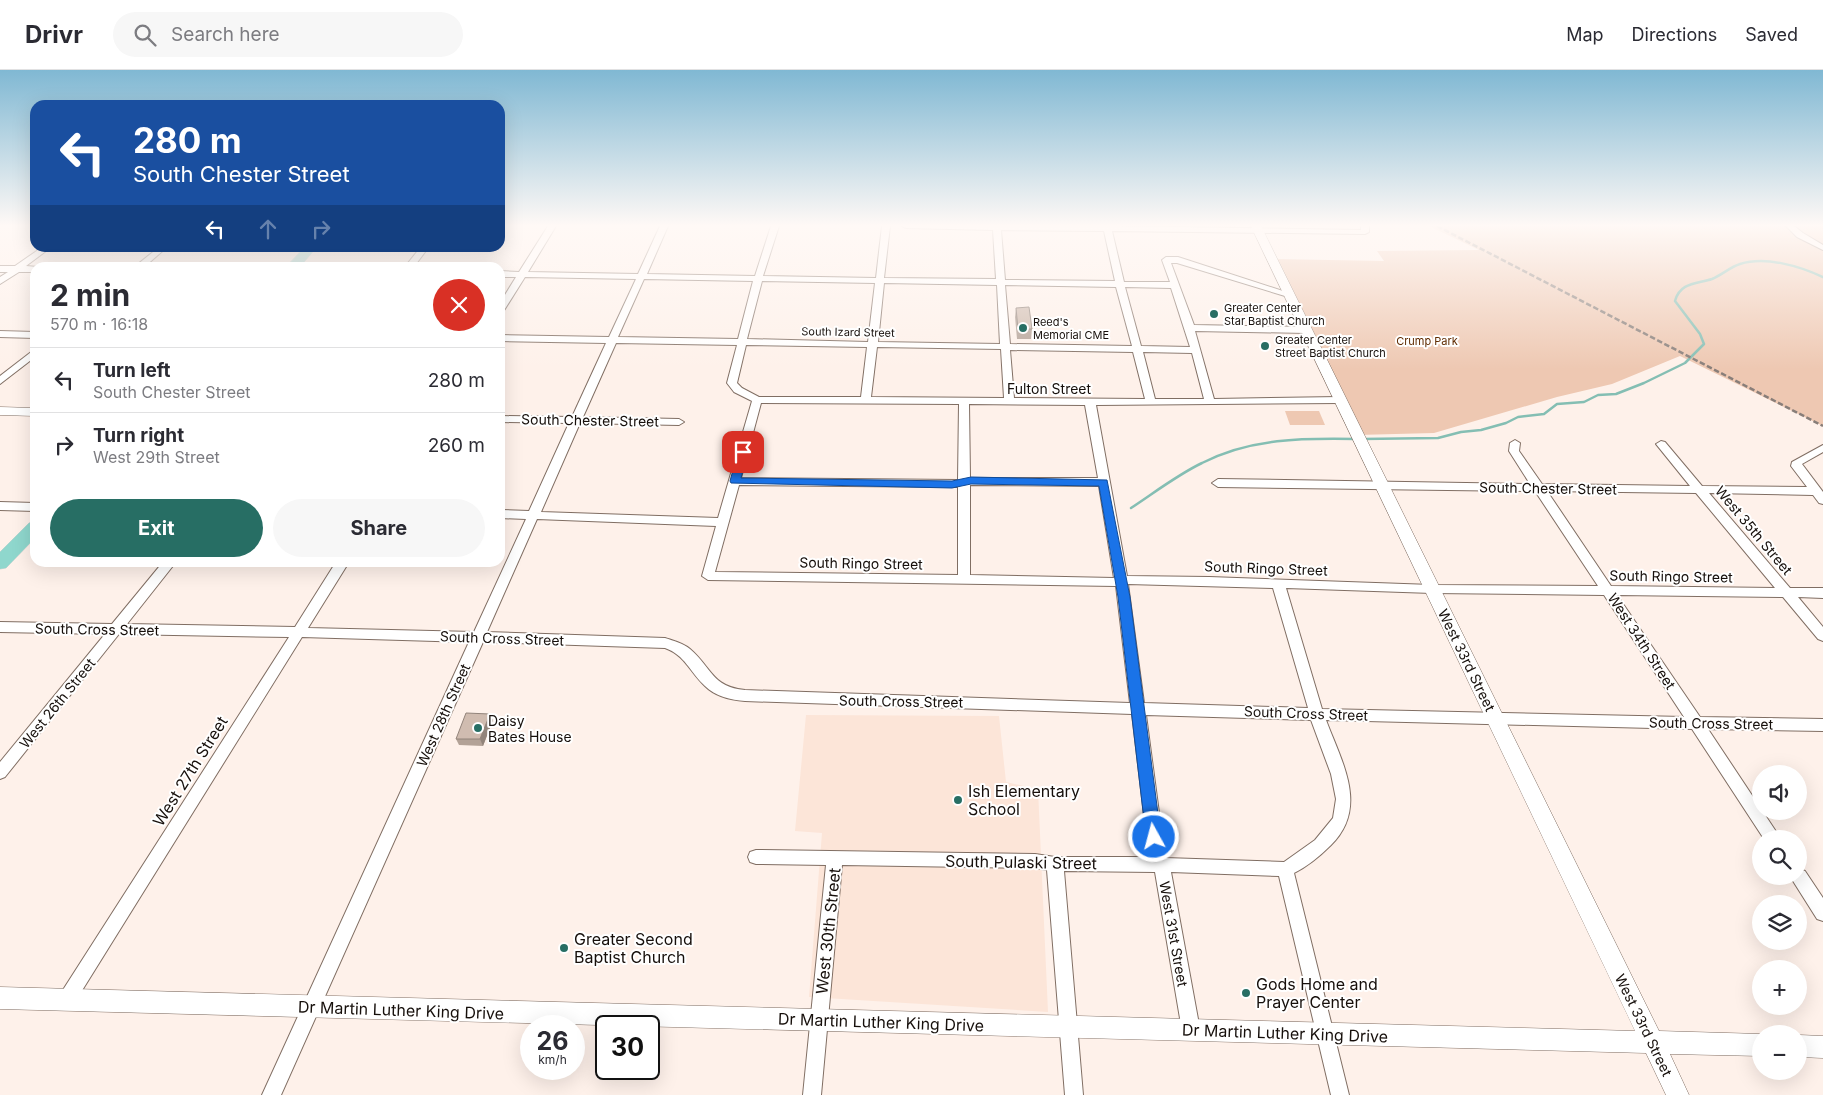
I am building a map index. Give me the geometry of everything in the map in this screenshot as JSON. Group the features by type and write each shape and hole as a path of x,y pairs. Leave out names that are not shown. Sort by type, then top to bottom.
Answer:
{"main road":[{"path":"0,411 30,412"},
{"path":"0,563 30,532"}],"street":[{"path":"505,274 1175,285"},
{"path":"505,514 722,522 757,400 738,390 732,384 760,274"},
{"path":"866,401 880,274"},
{"path":"1001,274 1009,401"},
{"path":"1118,274 1152,402"},
{"path":"1171,274 1190,328 1210,402"},
{"path":"1223,274 1288,294"},
{"name":"West 33rd Street","path":"1280,274 1288,294 1678,1095"},
{"path":"505,302 522,275"},
{"name":"West 28th Street","path":"271,1095 640,276"},
{"path":"1190,328 1306,330"},
{"path":"0,334 30,335"},
{"name":"South Izard Street","path":"505,338 1195,350"},
{"path":"0,381 30,356"},
{"name":"Fulton Street","path":"757,400 1210,402 1340,400"},
{"path":"964,401 964,579"},
{"name":"West 31st Street","path":"1090,402 1121,581 1156,854 1163,873 1191,1030"},
{"name":"South Chester Street","path":"505,419 679,422"},
{"name":"West 34th Street","path":"1515,443 1514,451 1767,830"},
{"name":"West 35th Street","path":"1661,444 1823,636"},
{"path":"1823,448 1798,462 1796,466 1823,500"},
{"path":"735,481 952,484 964,481 1104,482"},
{"name":"South Chester Street","path":"1218,483 1701,491 1814,491"},
{"path":"0,506 30,507"},
{"name":"South Ringo Street","path":"722,522 708,576 1110,583 1121,581 1209,581 1432,589 1823,593"},
{"name":"West 26th Street","path":"0,773 166,567"},
{"name":"West 27th Street","path":"67,999 339,567"},
{"path":"1278,584 1316,714 1342,783 1343,812 1338,826 1321,845 1285,869 1340,1095"},
{"name":"South Cross Street","path":"0,627 297,632 665,643 684,650 705,676 718,688 727,693 741,696 1496,720 1823,725"},
{"name":"South Pulaski Street","path":"756,857 1035,861 1056,864 1285,869"},
{"name":"West 30th Street","path":"812,1095 835,857"},
{"path":"1056,864 1074,1095"},
{"path":"1804,885 1823,913"},
{"name":"Dr Martin Luther King Drive","path":"0,998 1752,1046"},
{"path":"1807,1046 1823,1047"}],"shaded area":[{"path":"806,715 999,716 1006,782 1038,789 1048,1012 809,997 822,833 795,831"}],"green space":[{"name":"Crump Park","path":"1280,274 1823,274 1823,426 1680,356 1612,384 1557,397 1434,433 1357,435"},
{"path":"1285,411 1319,411 1325,425 1290,425"}],"building":[{"path":"1029,307 1032,329 1018,329 1016,308"},
{"path":"466,713 490,714 480,739 456,739"}],"waterway":[{"path":"1362,439 1438,438 1461,432 1481,430 1506,423 1518,417 1544,414 1557,404 1584,402 1598,395 1616,394 1644,383 1685,363 1704,344 1700,334 1675,301 1677,295 1685,287 1712,279 1721,274"},
{"path":"1815,274 1823,277"},
{"path":"1131,508 1193,468 1220,455 1239,449 1277,441 1356,439"}],"railway":[{"path":"1529,274 1823,426"}],"place":[{"name":"Greater Center Star Baptist Church","path":"1214,314"},
{"name":"Reed's Memorial CME","path":"1023,328"},
{"name":"Greater Center Street Baptist Church","path":"1265,346"},
{"name":"Daisy Bates House","path":"478,728"},
{"name":"Ish Elementary School","path":"958,800"},
{"name":"Greater Second Baptist Church","path":"564,948"},
{"name":"Gods Home and Prayer Center","path":"1246,993"}],"route":[{"path":"743,452 735,481 952,484 971,480 1104,482 1124,597 1154,837"}]}
